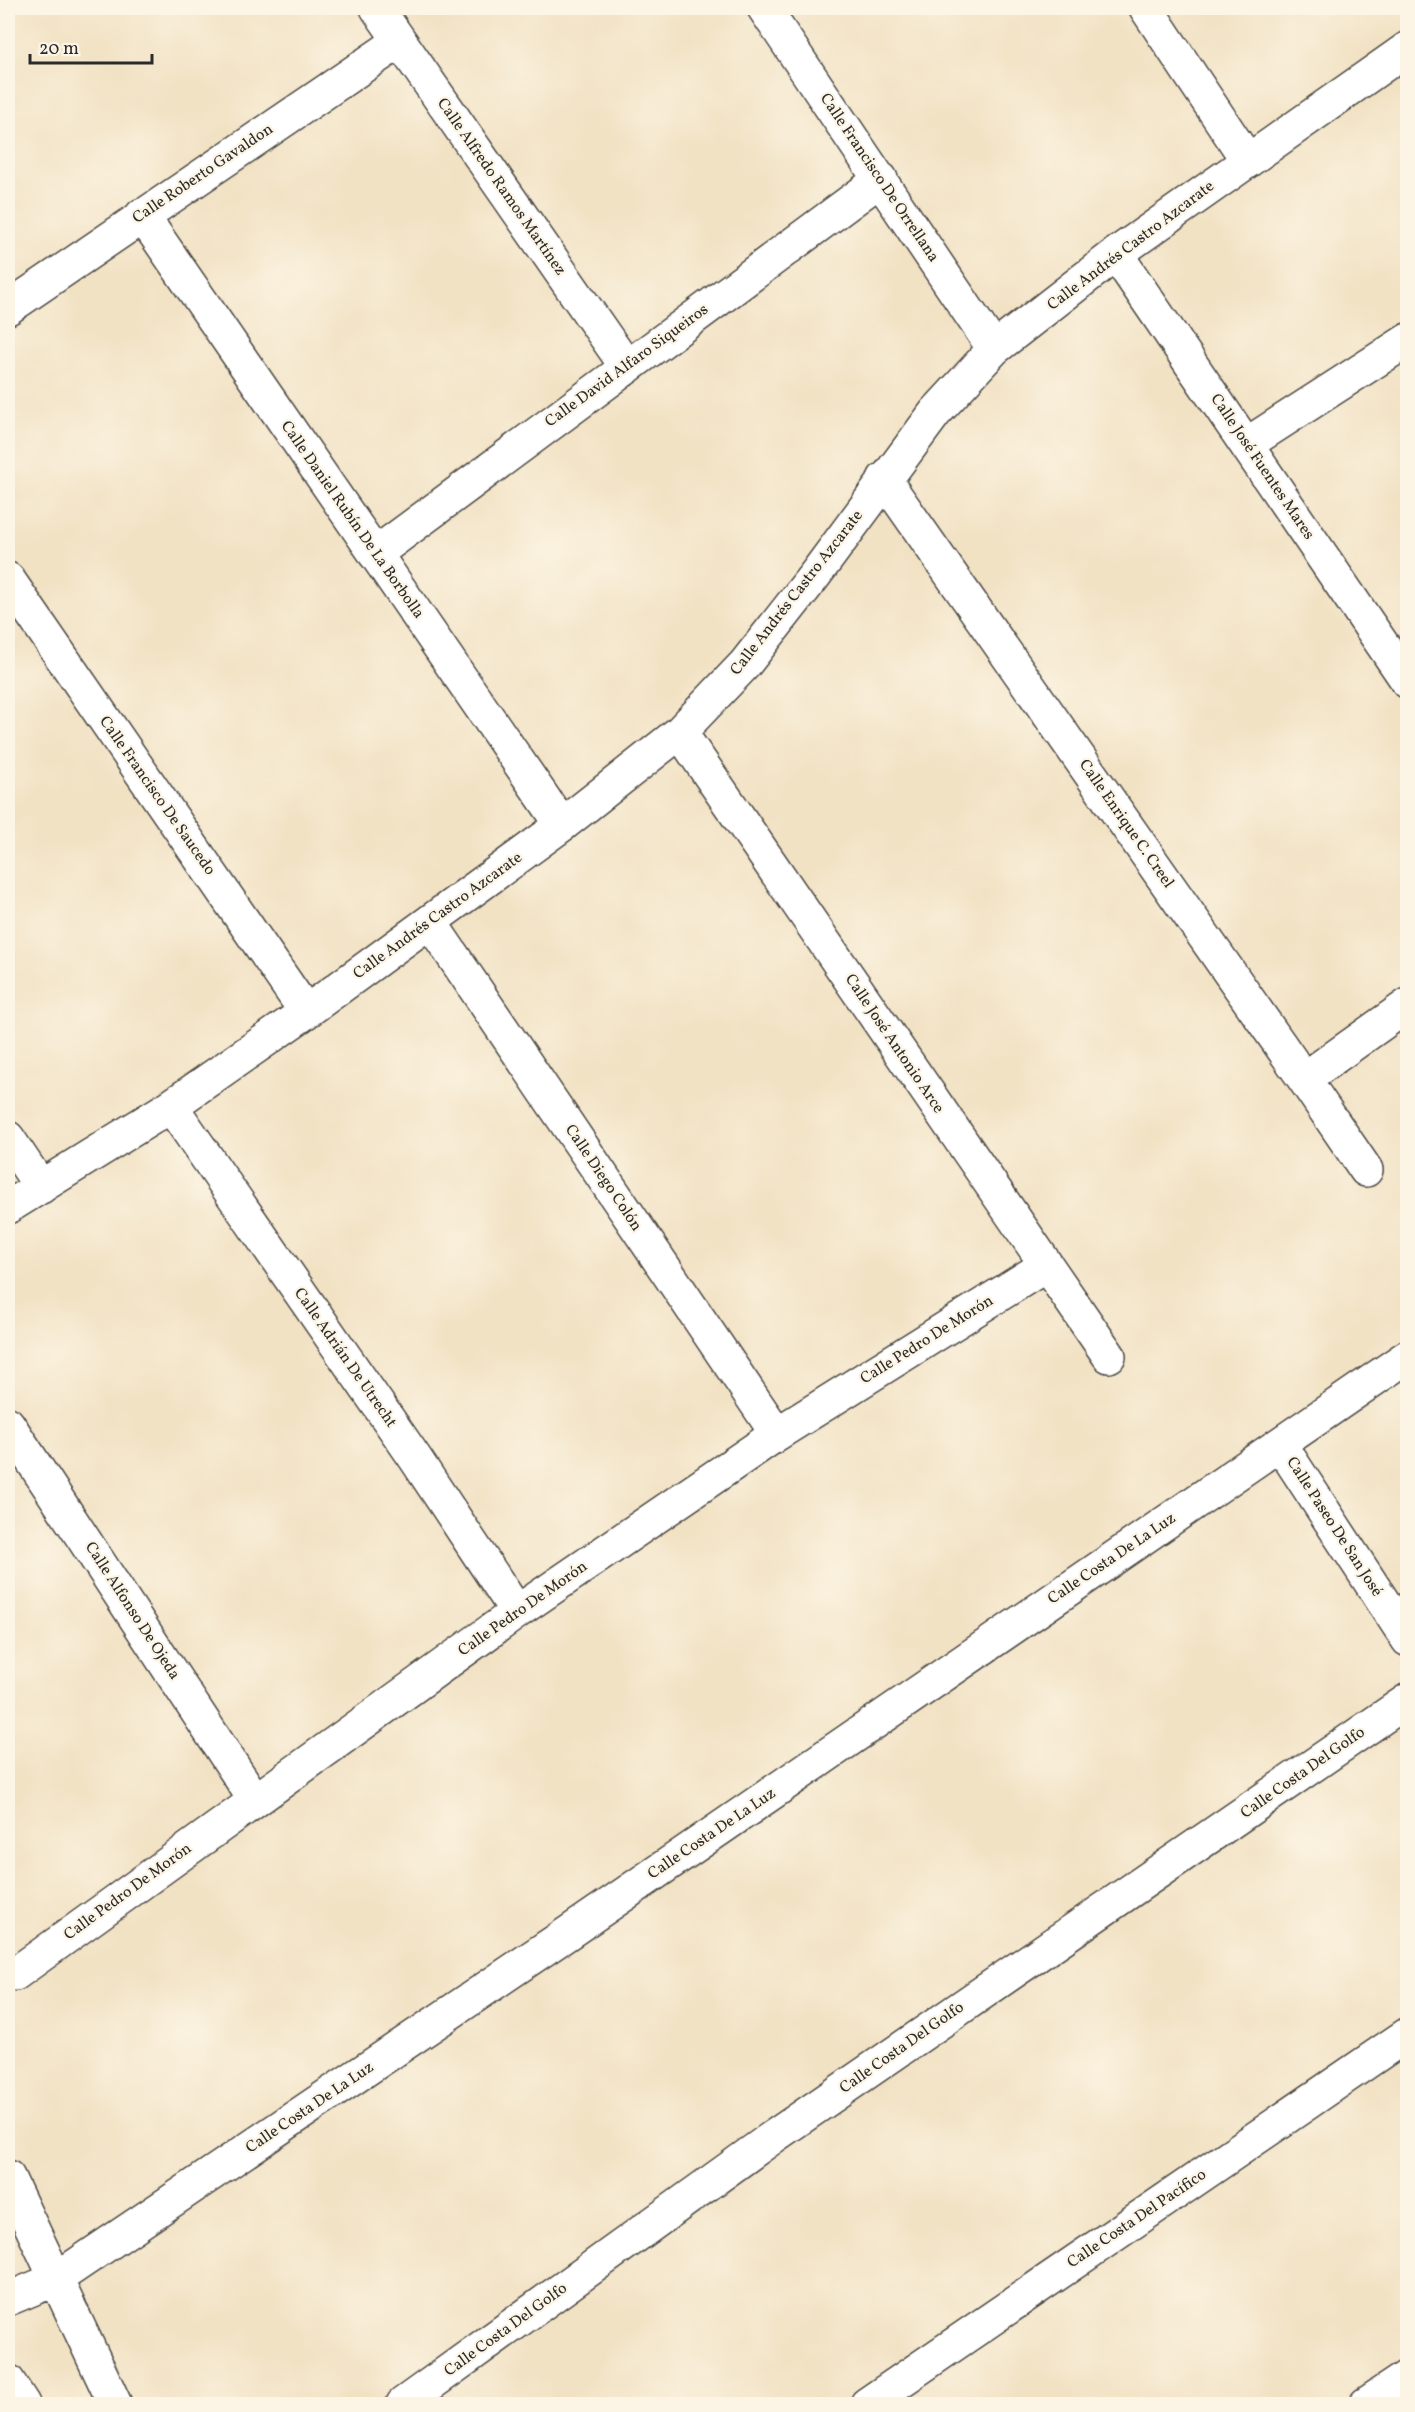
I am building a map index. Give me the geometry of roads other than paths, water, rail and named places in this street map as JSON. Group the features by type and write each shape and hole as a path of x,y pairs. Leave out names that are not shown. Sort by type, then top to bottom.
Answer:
{"street":[{"name":"Calle Alfredo Ramos Martínez","path":"377,8 626,366"},
{"name":"Calle Francisco De Orrellana","path":"764,8 994,349"},
{"path":"1146,8 1248,160"},
{"name":"Calle Roberto Gavaldon","path":"8,308 400,41"},
{"name":"Calle Andrés Castro Azcarate","path":"8,1207 171,1106 306,1012 562,825 680,732 745,664 815,575 935,413 994,349 1116,254 1407,48"},
{"name":"Calle David Alfaro Siqueiros","path":"375,554 881,179"},
{"name":"Calle Daniel Rubín De La Borbolla","path":"142,215 562,825"},
{"name":"Calle José Fuentes Mares","path":"1116,254 1407,682"},
{"path":"1247,444 1407,340"},
{"name":"Calle Enrique C. Creel","path":"884,480 1366,1170"},
{"name":"Calle Francisco De Saucedo","path":"8,579 306,1012"},
{"name":"Calle José Antonio Arce","path":"680,732 1109,1356"},
{"name":"Calle Diego Colón","path":"430,922 777,1434"},
{"path":"1304,1079 1407,1005"},
{"name":"Calle Adrián De Utrecht","path":"171,1106 415,1458 518,1612"},
{"path":"8,1138 41,1187"},
{"name":"Calle Pedro De Morón","path":"15,1974 518,1612 777,1434 1045,1266"},
{"name":"Calle Costa De La Luz","path":"8,2299 56,2279 578,1926 1407,1356"},
{"name":"Calle Alfonso De Ojeda","path":"8,1424 255,1800"},
{"name":"Calle Paseo De San José","path":"1280,1444 1407,1640"},
{"name":"Calle Costa Del Golfo","path":"403,2404 773,2137 1407,1700"},
{"name":"Calle Costa Del Pacífico","path":"867,2404 1407,2034"},
{"path":"8,2177 115,2404"},
{"path":"1366,2404 1407,2376"},
{"path":"8,2382 24,2404"}]}
